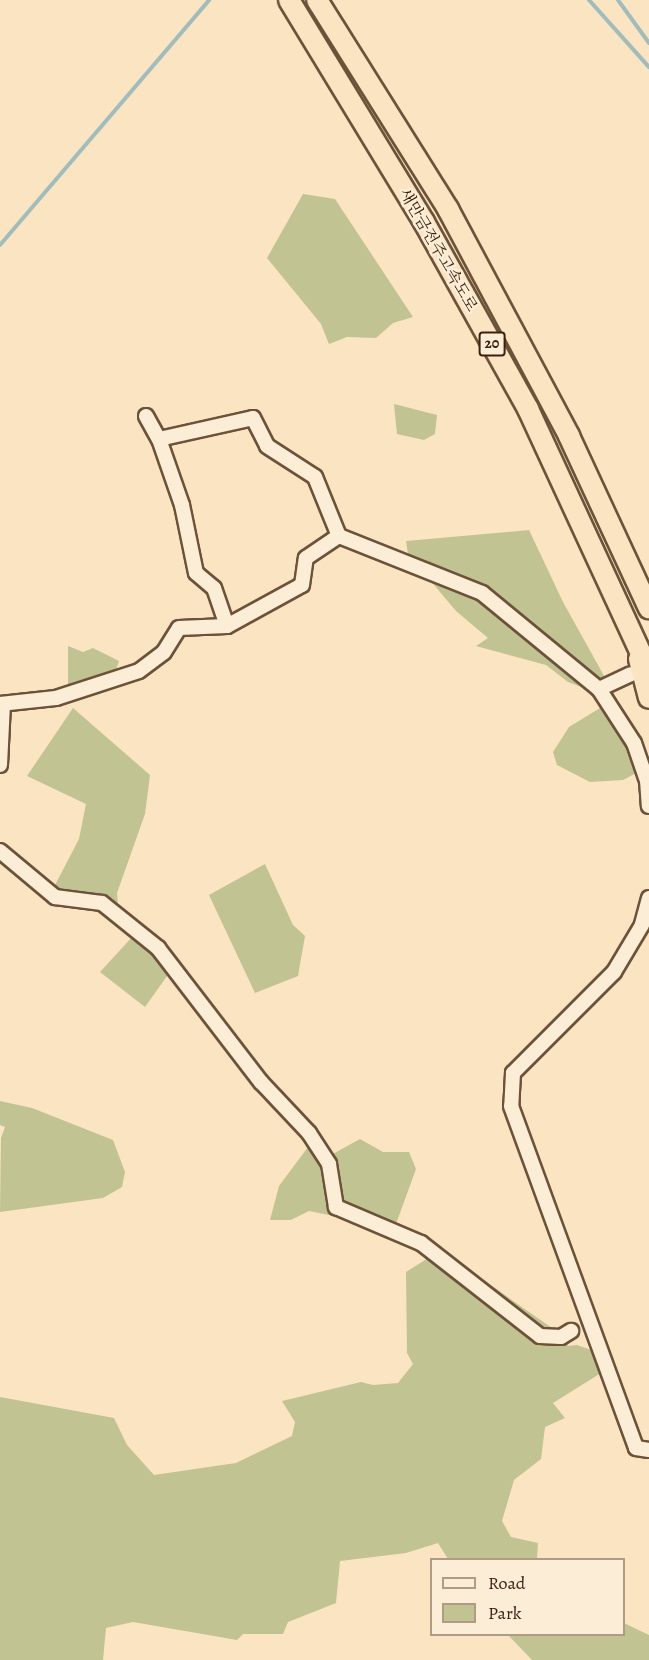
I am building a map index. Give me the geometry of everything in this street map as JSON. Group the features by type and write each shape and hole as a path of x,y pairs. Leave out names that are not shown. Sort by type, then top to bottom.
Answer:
{"highway":[{"name":"새만금전주고속도로","path":"290,0 424,222 528,409 633,636 640,672"},
{"name":"새만금전주고속도로","path":"317,0 448,209 568,436 649,608"},
{"path":"633,636 649,698"}],"street":[{"path":"146,416 159,439 182,505 196,573 214,588 227,626"},
{"path":"159,439 253,418 267,446 315,477 339,536 482,593 599,689 634,743 647,780 649,806"},
{"path":"0,765 2,704 56,698 139,671 164,652 179,628 227,626 302,585 306,558 339,536"},
{"path":"599,689 640,672"},
{"path":"0,851 55,897 102,903 158,948 261,1082 309,1133 329,1164 336,1207 421,1243 540,1336 561,1337 571,1331"},
{"path":"649,898 642,926 614,972 513,1073 511,1106 636,1448 649,1450"}],"green space":[{"path":"303,194 335,199 413,317 393,323 376,338 347,337 329,344 321,324 267,258"},
{"path":"394,404 437,415 435,434 424,440 397,434"},
{"path":"529,530 563,602 618,701 568,682 546,665 476,646 488,638 456,611 408,554 406,541"},
{"path":"68,646 83,652 93,648 119,661 115,673 68,686"},
{"path":"73,708 150,775 145,814 117,893 118,906 97,897 58,893 54,887 79,839 86,804 27,776"},
{"path":"600,708 629,744 640,771 623,780 590,782 557,765 553,752 569,727"},
{"path":"265,864 293,925 305,936 298,976 255,993 209,895"},
{"path":"134,935 166,965 167,976 145,1007 100,972"},
{"path":"0,1101 32,1108 113,1140 125,1172 122,1187 103,1198 0,1212 1,1138 5,1127 0,1125"},
{"path":"360,1139 383,1152 409,1152 416,1169 392,1235 349,1219 309,1211 291,1220 270,1220 279,1186 311,1143 331,1155"},
{"path":"441,1250 559,1333 568,1346 577,1345 594,1351 601,1373 553,1403 565,1418 545,1427 541,1459 514,1480 502,1521 511,1537 538,1543 537,1558 447,1558 438,1543 406,1553 340,1561 336,1603 288,1622 283,1634 243,1634 237,1640 133,1622 106,1628 103,1660 0,1660 0,1397 114,1418 127,1445 154,1475 236,1463 292,1436 295,1422 282,1401 361,1382 373,1385 398,1383 413,1364 407,1353 406,1272"},
{"path":"625,1623 649,1635 649,1660 532,1660 509,1636 625,1636"}],"waterway":[{"path":"0,245 209,0"},
{"path":"589,0 649,67"},
{"path":"618,0 649,43"}]}
